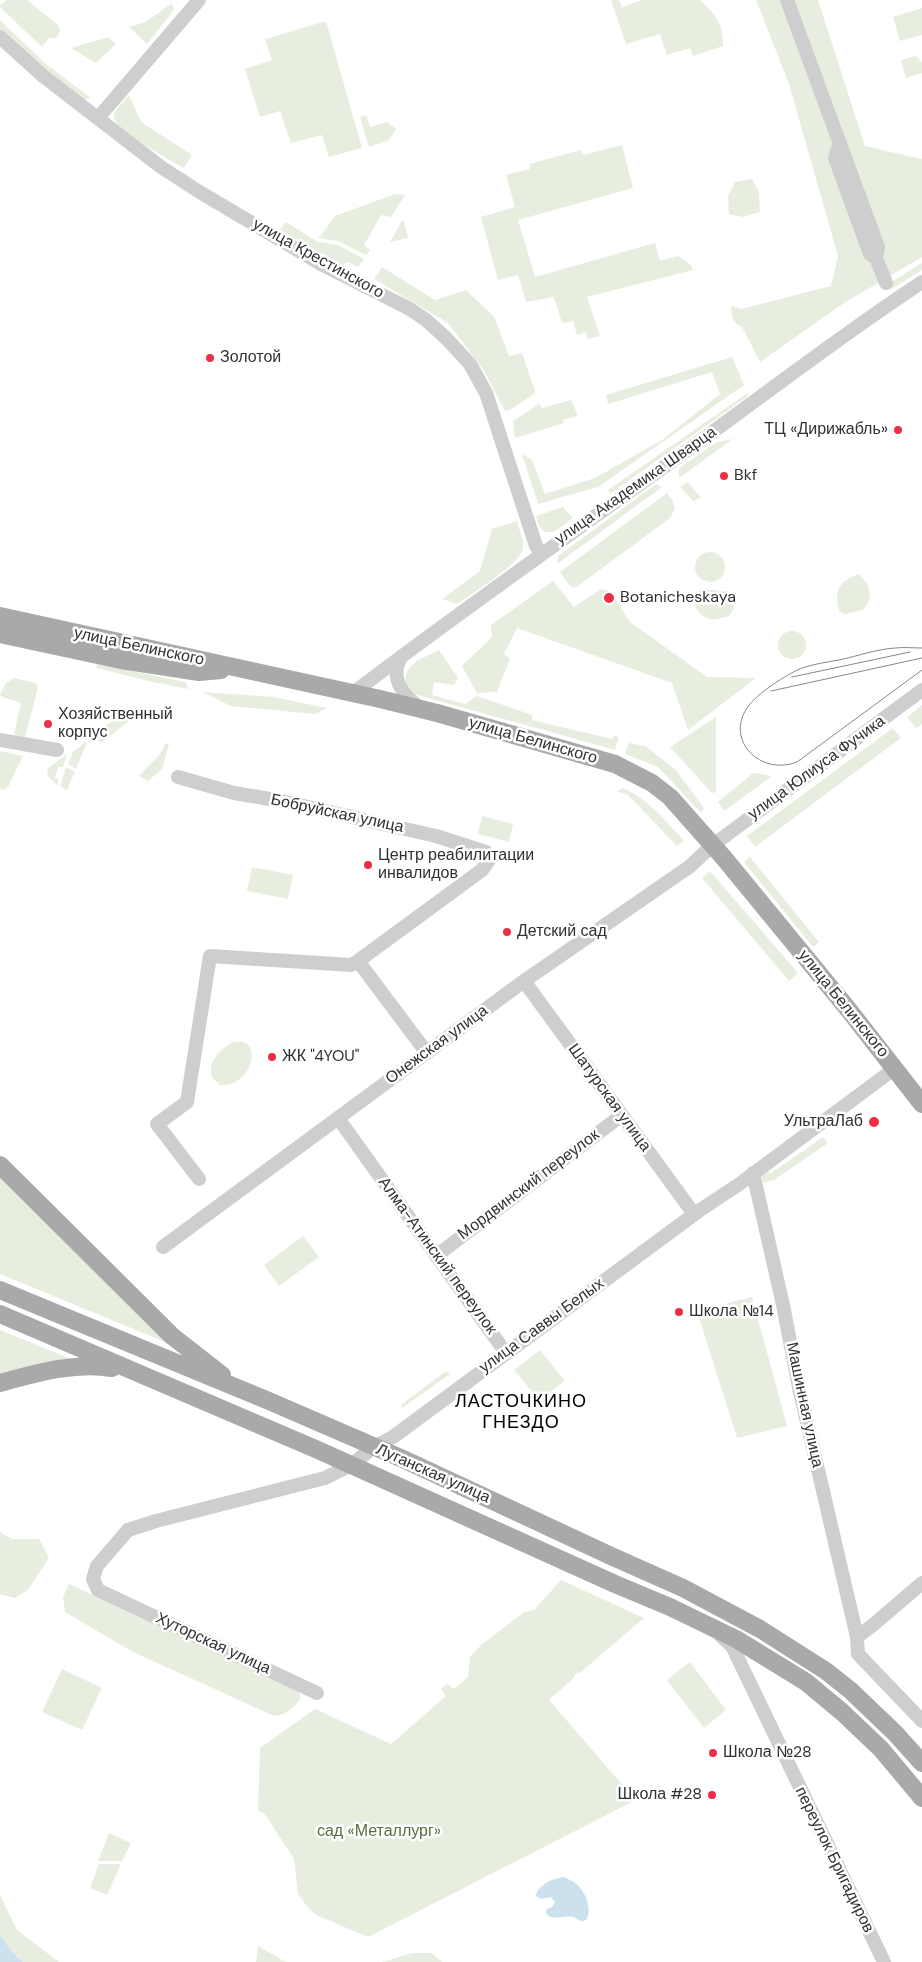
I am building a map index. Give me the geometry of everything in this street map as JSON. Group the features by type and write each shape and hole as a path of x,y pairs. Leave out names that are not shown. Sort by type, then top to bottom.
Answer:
{"main road":[{"name":"улица Белинского","path":"0,616 422,709 615,764 635,773 670,797 713,845 848,1009 922,1104"},
{"path":"0,634 121,660 199,672 237,668"},
{"path":"0,1165 172,1336 238,1388"},
{"name":"Луганская улица","path":"0,1290 238,1388 374,1447 683,1588 760,1629 826,1671 850,1690 895,1733 922,1763"},
{"name":"Луганская улица","path":"0,1314 351,1465 670,1607 736,1639 806,1682 842,1712 881,1749 922,1798"},
{"path":"0,1383 77,1366 100,1366 154,1380"}],"street":[{"path":"98,118 199,0"},
{"path":"787,0 878,247 876,258 886,283"},
{"name":"улица Крестинского","path":"0,37 44,76 161,167 322,264 410,309 446,338 470,364 486,393 536,546 542,554"},
{"name":"улица Академика Шварца","path":"353,693 404,654 838,340 922,282"},
{"path":"404,654 396,670 399,686 408,699 422,709"},
{"name":"улица Юлиуса Фучика","path":"713,845 922,690"},
{"path":"0,740 57,750"},
{"name":"Бобруйская улица","path":"178,776 234,793 282,801 436,836 486,852 490,860 482,870 358,961"},
{"name":"Онежская улица","path":"163,1247 524,981 688,867 713,845"},
{"path":"199,1179 157,1124 187,1102 210,956 351,966 358,961 427,1053"},
{"name":"Шатурская улица","path":"524,981 694,1214"},
{"name":"улица Саввы Белых","path":"109,1596 98,1590 93,1579 97,1566 128,1530 156,1520 325,1478 351,1465 374,1447 393,1437 894,1068"},
{"name":"Мордвинский переулок","path":"436,1256 622,1115"},
{"name":"Алма-Атинский переулок","path":"338,1118 506,1352"},
{"name":"Машинная улица","path":"753,1173 784,1305 799,1388 857,1636 858,1654 922,1721"},
{"path":"857,1636 873,1625 922,1583"},
{"name":"Хуторская улица","path":"109,1596 317,1693"},
{"name":"переулок Бригадиров","path":"713,1628 732,1646 805,1802 884,1962"}],"green space":[{"path":"7,0 27,0 59,26 60,31 56,38 49,38 42,47 0,7"},
{"path":"611,0 619,0 622,7 642,0 700,0 718,20 722,32 723,46 693,56 690,48 667,55 660,34 626,44"},
{"path":"756,0 818,0 865,146 922,159 922,257 844,303 760,362 742,327 734,321 731,306 741,309 831,286 838,256 789,84"},
{"path":"172,3 174,10 147,44 129,27 146,22"},
{"path":"922,8 922,35 900,41 893,17"},
{"path":"0,20 47,65 91,98 81,100 0,32"},
{"path":"326,21 362,148 329,157 322,135 291,143 280,111 260,117 245,69 272,60 265,39"},
{"path":"108,37 116,44 96,63 71,48"},
{"path":"916,56 922,62 922,73 906,78 901,60"},
{"path":"129,95 141,122 192,155 184,168 134,138 117,124 114,118 115,112"},
{"path":"366,115 370,127 387,122 396,129 389,140 369,147 360,117"},
{"path":"622,145 633,188 518,220 535,277 655,243 660,261 678,256 691,265 693,270 587,297 600,336 588,339 586,332 577,335 573,321 562,323 554,297 526,302 518,275 498,280 481,217 515,207 506,175 530,169 529,164 581,150 583,155"},
{"path":"752,179 759,192 760,212 742,217 729,214 728,196 735,182"},
{"path":"395,194 405,195 391,217 381,215 364,245 370,250 366,255 338,241 319,238 335,216"},
{"path":"403,219 408,238 390,242"},
{"path":"286,222 318,242 338,245 364,259 358,267 348,262 342,265 280,230"},
{"path":"922,263 922,270 890,290 888,284"},
{"path":"382,267 435,300 466,290 494,317 509,356 522,353 535,391 534,394 510,410 505,411 483,369 448,323 374,279"},
{"path":"732,357 744,385 598,487 538,504 522,454 532,460 545,494 595,478 662,440 720,394 712,372 608,404 606,395"},
{"path":"749,392 748,396 610,494 608,490"},
{"path":"571,400 578,416 563,420 564,423 515,438 513,421 539,404 542,408"},
{"path":"733,439 679,478 679,468 717,442"},
{"path":"688,482 701,498 693,501 680,487"},
{"path":"656,484 662,487 557,564 558,556"},
{"path":"667,493 673,501 675,509 670,518 578,586 574,588 569,585 560,572"},
{"path":"563,507 573,518 562,527 551,532 542,530 536,516"},
{"path":"517,521 523,548 514,562 495,578 457,604 442,599 480,571 492,529"},
{"path":"710,552 720,557 725,567 720,577 710,582 700,577 695,567 700,557"},
{"path":"859,574 870,592 869,601 863,610 845,614 839,611 838,592 843,583 852,576"},
{"path":"553,581 574,607 601,589 611,592 630,622 707,677 756,678 688,730 672,683 517,628 504,654 510,659 497,692 477,693 462,666 492,637 491,625"},
{"path":"703,589 730,592 734,608 729,616 709,619 697,610 694,601 695,596"},
{"path":"792,631 802,635 806,645 802,655 792,659 782,655 778,645 782,635"},
{"path":"439,650 458,678 454,685 434,682 432,695 465,704 477,696 532,715 532,720 612,739 614,736 619,737 615,750 414,694 406,688 405,680 407,673 414,663"},
{"path":"96,665 185,682 189,689 97,668"},
{"path":"14,678 36,683 38,687 25,738 14,734 21,703 0,695 6,683"},
{"path":"203,692 273,697 327,708 315,714 231,706"},
{"path":"922,705 922,724 916,728 907,717"},
{"path":"130,711 136,716 101,743 94,735 120,715"},
{"path":"716,717 716,792 712,793 670,747"},
{"path":"893,728 901,738 755,847 747,836"},
{"path":"85,742 87,743 76,769 68,764 73,752"},
{"path":"166,743 169,744 162,769 148,781 139,776 160,754"},
{"path":"629,743 645,746 675,769 704,808 701,813 658,767 625,754"},
{"path":"0,751 23,756 8,787 4,790 0,789"},
{"path":"67,754 63,767 58,767 55,778 59,780 57,785 48,776 47,769"},
{"path":"66,767 75,772 67,790 60,786"},
{"path":"753,773 772,776 724,811 718,802"},
{"path":"623,788 641,798 684,841 677,846 628,795 617,791"},
{"path":"482,816 513,824 509,842 478,834"},
{"path":"750,857 819,942 813,947 744,862"},
{"path":"252,867 293,875 288,899 247,891"},
{"path":"710,871 798,973 789,981 702,878"},
{"path":"233,1042 243,1042 249,1047 252,1054 251,1062 247,1071 240,1079 231,1084 220,1085 212,1077 211,1066 219,1052"},
{"path":"823,1137 828,1143 774,1180 763,1183 761,1175 767,1170 770,1174"},
{"path":"0,1174 177,1347 0,1274"},
{"path":"303,1236 319,1257 279,1286 264,1265"},
{"path":"752,1297 787,1426 737,1438 697,1311"},
{"path":"0,1330 71,1359 0,1377"},
{"path":"540,1350 565,1381 541,1398 535,1395 514,1370"},
{"path":"446,1371 450,1374 402,1408 401,1405"},
{"path":"0,1532 12,1539 39,1539 49,1558 28,1590 15,1598 0,1594"},
{"name":"сад «Металлург»","path":"561,1580 644,1618 581,1672 576,1673 574,1678 549,1700 626,1789 632,1802 368,1937 316,1915 298,1894 294,1859 264,1813 258,1811 260,1748 315,1709 391,1744 446,1696 441,1689 447,1684 454,1689 468,1677 470,1657 480,1646 524,1612 534,1610"},
{"path":"69,1584 298,1690 301,1699 286,1713 274,1716 131,1651 65,1612 63,1597"},
{"path":"690,1662 726,1710 704,1728 667,1680"},
{"path":"62,1669 102,1688 82,1730 42,1712"},
{"path":"109,1833 131,1843 122,1861 98,1861"},
{"path":"99,1864 121,1864 107,1895 90,1888"},
{"path":"0,1895 17,1930 59,1962 23,1962 13,1953 0,1935"},
{"path":"258,1946 284,1961 288,1962 256,1962"},
{"path":"412,1953 432,1953 442,1962 382,1962"}],"water":[{"path":"564,1877 579,1886 585,1895 589,1910 587,1919 581,1921 570,1917 554,1918 548,1916 547,1909 552,1907 555,1902 551,1897 541,1899 536,1896 543,1885"},
{"path":"0,1935 13,1953 23,1962 0,1962"}],"tram line":[{"path":"922,648 881,650 811,665 796,671 764,691 747,708 741,720 740,732 744,743 750,753 760,760 771,764 784,765 797,762 922,670"},
{"path":"792,677 910,652"},
{"path":"771,691 922,658"}],"place":[{"name":"Золотой","path":"210,358"},
{"name":"ТЦ «Дирижабль»","path":"898,430"},
{"name":"Bkf","path":"724,476"},
{"name":"Botanicheskaya","path":"609,598"},
{"name":"Хозяйственный корпус","path":"48,724"},
{"name":"Центр реабилитации инвалидов","path":"368,865"},
{"name":"Детский сад","path":"507,932"},
{"name":"ЖК \"4YOU\"","path":"272,1057"},
{"name":"УльтраЛаб","path":"874,1122"},
{"name":"Школа №14","path":"679,1312"},
{"name":"Школа №28","path":"713,1753"},
{"name":"Школа #28","path":"712,1795"}],"district":[{"name":"ЛАСТОЧКИНО ГНЕЗДО","path":"521,1412"}]}
